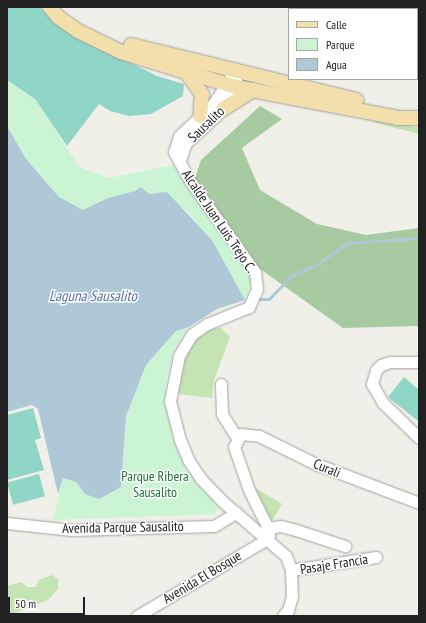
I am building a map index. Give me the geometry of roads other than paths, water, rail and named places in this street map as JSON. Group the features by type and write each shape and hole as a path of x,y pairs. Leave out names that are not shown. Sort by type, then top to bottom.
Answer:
{"main road":[{"path":"50,7 58,17 78,31 121,52 186,72 400,110 419,118"},
{"path":"101,41 124,44 233,81 253,90 398,118 419,118"},
{"path":"186,72 202,94 200,116"},
{"path":"223,109 253,90"}],"street":[{"name":"Sausalito","path":"180,160 186,143 223,109 233,81"},
{"name":"Sausalito","path":"180,160 174,152 176,143 186,128 220,97 233,81"},
{"name":"Alcalde Juan Luis Trejo C.","path":"180,160 190,181 255,272 255,295 250,306 207,324 192,334 179,356 170,401 180,440 189,461 201,480 236,513 267,534 286,556 291,570"},
{"path":"419,362 390,362 381,365 376,370 372,384 383,403 419,438"},
{"path":"221,384 222,414 237,438 234,447 267,534 281,526 345,546"},
{"name":"Curali","path":"237,438 241,434 259,436 316,464 419,503"},
{"name":"Avenida Parque Sausalito","path":"7,523 72,530 214,526 236,513"},
{"name":"Avenida El Bosque","path":"137,616 267,534"},
{"name":"Pasaje Francia","path":"291,570 376,557"},
{"path":"282,616 291,603 291,570"}],"water":[{"name":"Laguna Sausalito","path":"7,126 26,159 59,197 83,210 108,198 135,191 141,187 149,194 167,192 212,240 245,300 217,309 189,327 176,331 146,365 126,416 121,487 99,499 85,494 76,482 63,478 58,494 38,409 32,405 7,412"}],"waterway":[{"path":"255,299 269,299 291,276 316,265 347,243 419,238"}],"park label":[{"name":"Parque Ribera Sausalito","path":"155,484"}]}
